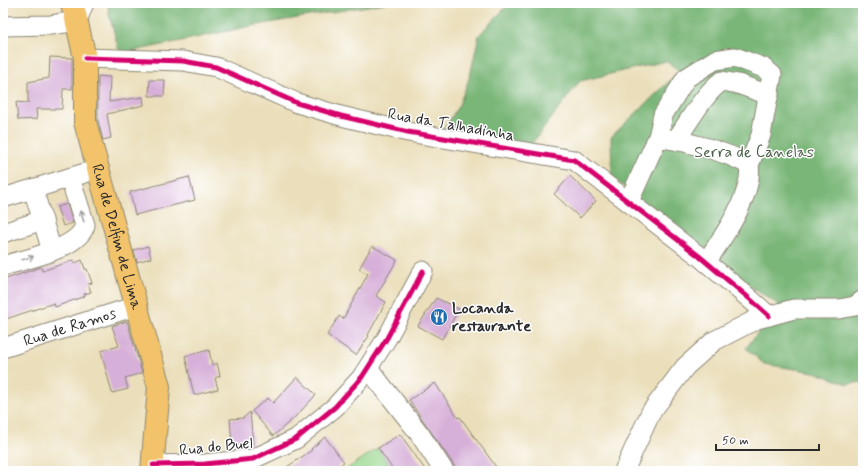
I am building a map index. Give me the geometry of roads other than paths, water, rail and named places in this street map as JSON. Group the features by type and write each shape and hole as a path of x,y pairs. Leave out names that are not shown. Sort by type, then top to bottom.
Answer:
{"main road":[{"name":"Rua de Delfim de Lima","path":"77,9 85,58 85,122 159,387 152,468"}],"street":[{"path":"3,26 51,25 77,9"},
{"path":"667,138 663,115 686,78 714,60 735,57 764,68 772,75 761,135 749,165 750,171 745,194 728,231 706,262"},
{"name":"Rua da Talhadinha","path":"85,58 183,61 216,67 297,103 341,116 408,132 574,160 706,262 750,298 769,316"},
{"path":"629,201 667,138 716,85 722,81 738,84 769,95"},
{"path":"667,138 736,158 749,165"},
{"path":"3,198 98,169"},
{"path":"3,266 52,251 66,245 84,230 85,225 70,178"},
{"path":"33,189 52,251"},
{"path":"3,233 43,220"},
{"name":"Rua do Buel","path":"152,468 253,460 296,439 335,407 362,377 387,338 423,272"},
{"path":"624,471 651,412 685,367 714,341 757,319 794,309 839,309 855,306 863,300"},
{"name":"Rua de Ramos","path":"3,348 136,306"},
{"path":"368,368 419,433 444,471"}],"place":[{"name":"Locanda restaurante","path":"439,317"}],"park label":[{"name":"Serra de Canelas","path":"754,152"}]}
